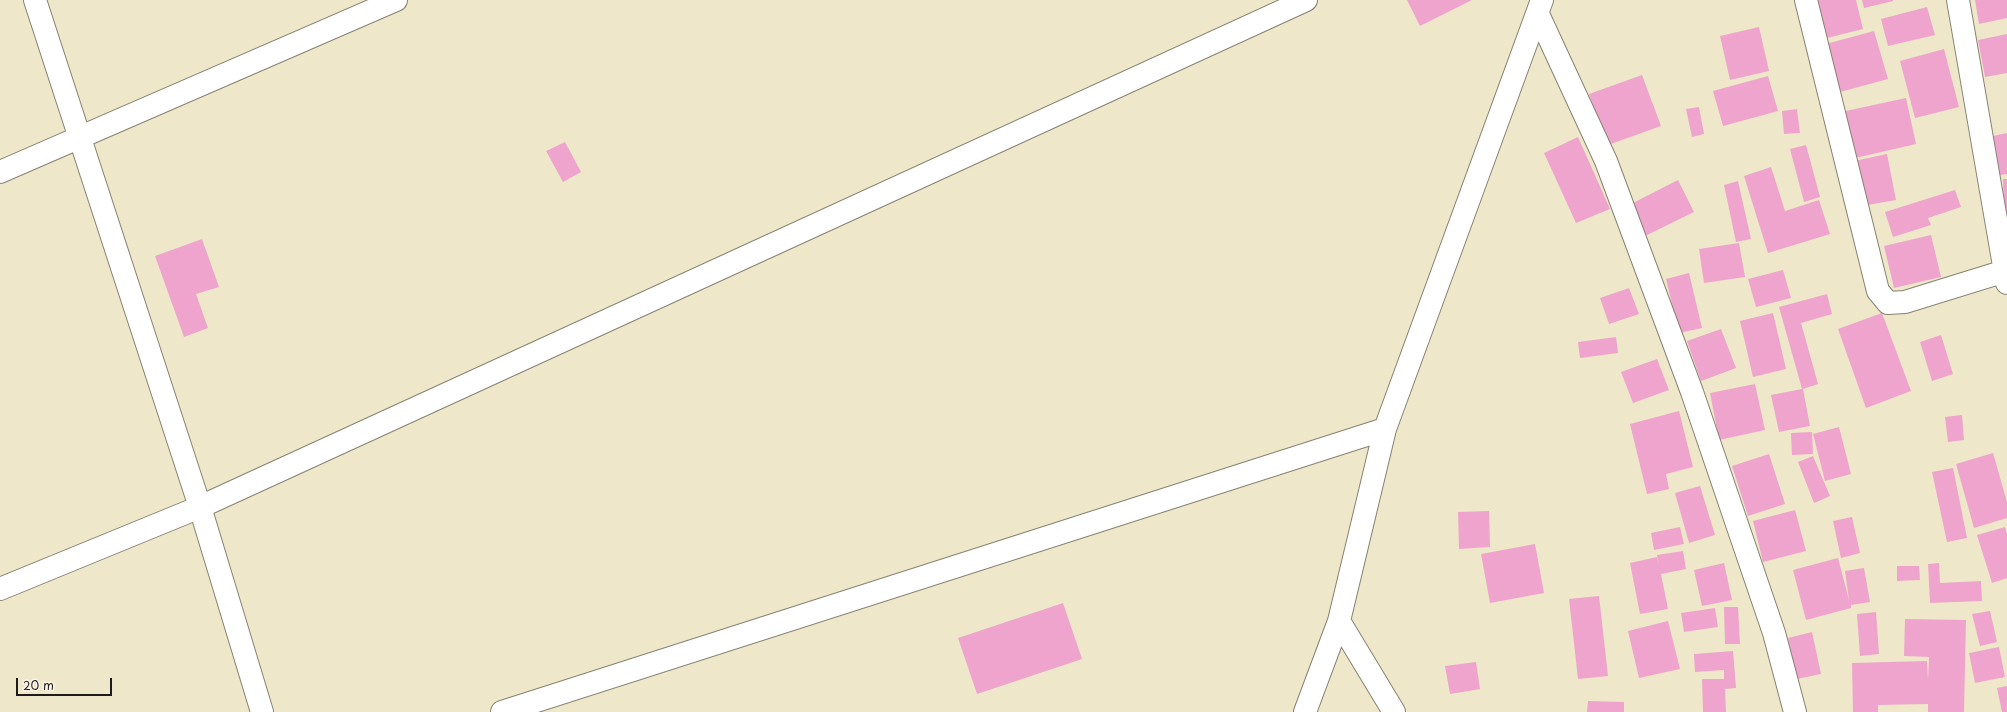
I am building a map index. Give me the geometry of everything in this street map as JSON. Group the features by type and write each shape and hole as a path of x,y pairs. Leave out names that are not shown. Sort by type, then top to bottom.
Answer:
{"street":[{"path":"34,0 200,507 262,712"},
{"path":"0,172 396,0"},
{"path":"0,589 200,507 1306,0"},
{"path":"1806,0 1878,291 1888,303 1905,302 2006,277 1958,0"},
{"path":"1305,712 1339,621 1385,429 1540,7"},
{"path":"1540,7 1606,161 1689,384 1774,633 1795,712"},
{"path":"502,712 1385,429"},
{"path":"1339,621 1394,712"}],"building":[{"path":"1407,0 1472,0 1420,26"},
{"path":"1814,0 1856,0 1863,29 1823,39"},
{"path":"1862,0 1893,0 1893,1 1864,8"},
{"path":"1975,0 2007,0 2007,18 1979,24"},
{"path":"1927,7 1935,35 1888,46 1881,19"},
{"path":"1759,27 1769,71 1730,80 1720,36"},
{"path":"1874,31 1888,79 1840,92 1826,44"},
{"path":"2007,34 2007,73 1985,77 1978,40"},
{"path":"1944,49 1959,107 1915,118 1900,61"},
{"path":"1642,75 1661,126 1608,145 1589,94"},
{"path":"1768,76 1778,111 1723,126 1713,91"},
{"path":"1906,98 1916,144 1851,159 1841,112"},
{"path":"1699,107 1704,134 1692,137 1686,109"},
{"path":"1797,109 1800,133 1784,134 1782,111"},
{"path":"2007,133 2007,174 2000,175 1993,136"},
{"path":"1578,137 1610,209 1576,223 1544,153"},
{"path":"565,142 581,172 563,182 546,151"},
{"path":"1806,145 1820,197 1804,202 1790,149"},
{"path":"1887,154 1896,200 1862,206 1854,161"},
{"path":"1771,167 1785,211 1819,200 1830,234 1768,253 1744,176"},
{"path":"2003,179 2007,179 2007,217 2004,218"},
{"path":"1678,180 1694,212 1645,236 1629,205"},
{"path":"1738,181 1751,239 1736,242 1724,185"},
{"path":"1955,190 1961,207 1928,218 1931,225 1893,237 1885,212"},
{"path":"1931,235 1941,277 1894,288 1884,246"},
{"path":"202,239 219,287 196,294 208,328 184,337 155,256"},
{"path":"1739,243 1745,277 1704,283 1699,249"},
{"path":"1783,270 1791,298 1756,307 1748,279"},
{"path":"1689,273 1702,328 1679,333 1666,279"},
{"path":"1629,288 1639,314 1609,324 1600,298"},
{"path":"1827,294 1832,314 1801,323 1818,384 1803,389 1810,426 1779,432 1771,395 1802,389 1779,307"},
{"path":"1773,313 1786,369 1753,377 1740,321"},
{"path":"1882,313 1911,391 1866,408 1838,329"},
{"path":"1721,329 1736,368 1701,381 1687,341"},
{"path":"1941,335 1953,374 1932,381 1920,342"},
{"path":"1616,337 1618,353 1580,358 1578,342"},
{"path":"1657,359 1669,390 1633,403 1621,372"},
{"path":"1755,384 1765,430 1719,440 1710,393"},
{"path":"1679,411 1693,467 1666,474 1669,489 1647,494 1630,424"},
{"path":"1962,415 1964,440 1948,442 1945,417"},
{"path":"1839,427 1851,474 1825,481 1813,434"},
{"path":"1812,432 1813,454 1792,455 1791,433"},
{"path":"1993,453 2007,502 2007,518 1974,528 1956,464"},
{"path":"1769,454 1785,504 1748,516 1732,466"},
{"path":"1813,456 1830,496 1814,503 1798,462"},
{"path":"1953,468 1967,538 1947,542 1932,472"},
{"path":"1700,486 1715,535 1689,543 1675,493"},
{"path":"1795,510 1806,551 1763,562 1753,521"},
{"path":"1489,511 1490,547 1459,549 1458,512"},
{"path":"1852,517 1860,553 1841,558 1833,521"},
{"path":"1680,527 1684,544 1654,550 1651,533"},
{"path":"2005,527 2007,534 2007,578 1992,583 1977,535"},
{"path":"1535,544 1544,593 1490,603 1481,554"},
{"path":"1683,551 1686,569 1661,574 1668,609 1640,614 1630,563 1657,557 1659,565 1657,555"},
{"path":"1838,558 1849,600 1845,571 1864,568 1870,602 1851,605 1851,608 1806,620 1793,570"},
{"path":"1724,563 1732,600 1702,606 1694,570"},
{"path":"1939,563 1940,583 1981,581 1982,601 1930,603 1928,564"},
{"path":"1897,566 1919,566 1920,580 1897,581"},
{"path":"1599,596 1608,676 1578,679 1569,599"},
{"path":"1063,603 1082,659 977,694 958,638"},
{"path":"1724,607 1738,607 1740,644 1725,644"},
{"path":"1715,608 1718,627 1684,632 1681,613"},
{"path":"1990,611 1997,642 1980,646 1972,614"},
{"path":"1876,612 1879,654 1860,656 1857,614"},
{"path":"1905,619 1966,620 1964,712 1928,712 1928,704 1878,705 1878,712 1853,712 1852,663 1927,661 1928,680 1929,657 1904,656"},
{"path":"1668,621 1680,669 1639,678 1628,631"},
{"path":"1812,632 1821,674 1797,679 1788,638"},
{"path":"1999,647 2005,677 1975,683 1969,653"},
{"path":"1733,651 1736,688 1725,689 1726,712 1703,712 1702,679 1724,679 1724,670 1695,672 1694,654"},
{"path":"1476,662 1480,689 1450,694 1445,666"},
{"path":"2007,686 2007,712 2002,712 1997,688"},
{"path":"1588,701 1624,702 1624,712 1587,712"}]}
